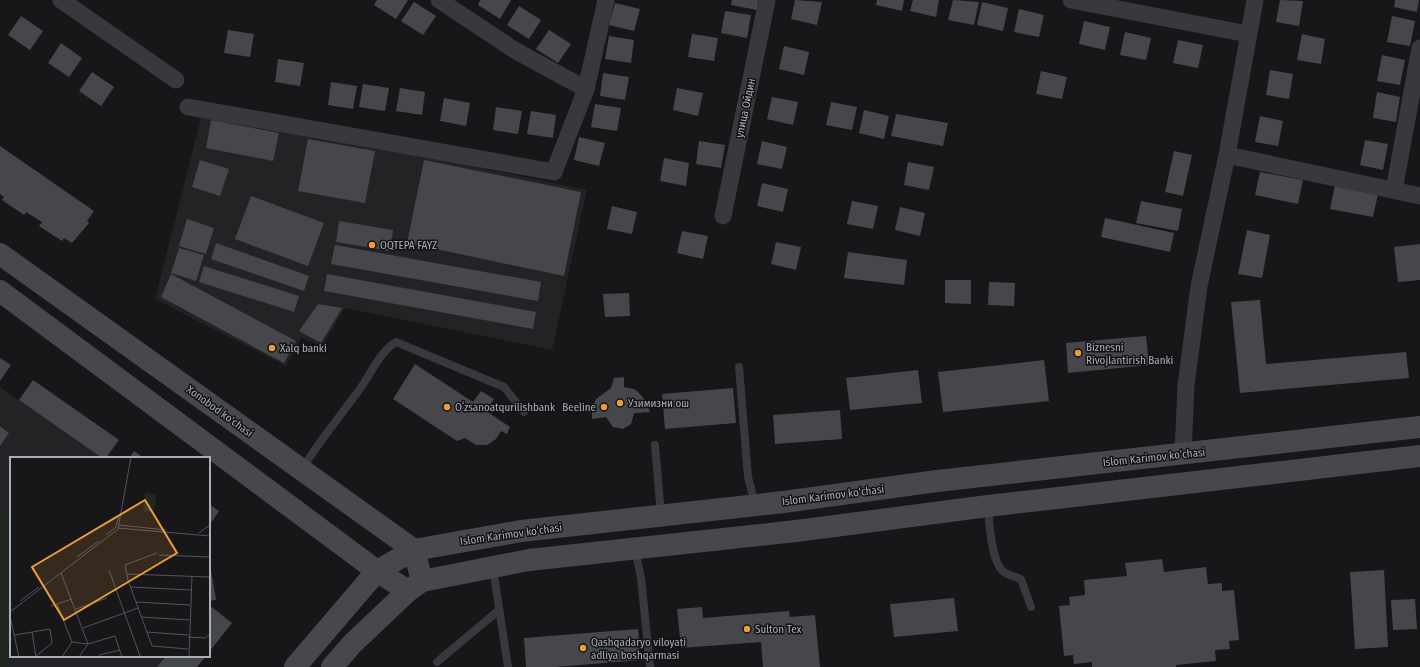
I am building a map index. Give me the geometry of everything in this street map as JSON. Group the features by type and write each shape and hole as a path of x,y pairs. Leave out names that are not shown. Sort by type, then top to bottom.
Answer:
{"main road":[{"name":"Xonobod ko'chasi","path":"0,254 414,550"},
{"path":"0,291 377,571 415,586"},
{"name":"Islom Karimov ko‘chasi","path":"295,667 377,571 414,550 521,531 784,502 937,482 1420,427"},
{"path":"332,667 352,644 415,586 529,560 790,532 988,506 1420,456"},
{"path":"784,502 790,532"},
{"path":"414,550 415,586"}],"street":[{"path":"61,0 176,80"},
{"path":"439,0 516,51 586,88"},
{"path":"188,107 554,172 586,88 606,0"},
{"name":"улица Ойдин","path":"723,216 767,0"},
{"path":"1071,0 1248,34"},
{"path":"1183,454 1186,385 1199,286 1227,155 1255,0"},
{"path":"1394,190 1420,48"},
{"path":"1227,155 1420,196"}],"lane":[{"path":"301,470 314,449 363,384 385,349 396,342 504,387 524,412"},
{"path":"739,367 748,477 755,505"},
{"path":"655,445 661,516"},
{"path":"988,506 989,533 997,562 1002,571 1021,579 1031,607"},
{"path":"635,548 641,578 650,667"},
{"path":"493,567 508,667"},
{"path":"438,662 499,610"}],"shaded area":[{"name":"OQTEPA FAYZ","path":"203,110 587,190 552,350 345,308 322,346 301,338 286,366 155,299"},
{"path":"0,387 101,457 10,457 10,657 165,657 157,667 0,667"},
{"path":"0,513 10,520 10,657 15,657 7,667 0,667"}],"building":[{"path":"377,0 408,0 396,19 374,5"},
{"path":"480,0 511,0 500,19 478,5"},
{"path":"732,0 758,0 757,10 731,5"},
{"path":"795,0 822,2 817,25 791,19"},
{"path":"877,0 904,0 902,11 876,5"},
{"path":"913,0 939,0 936,17 910,11"},
{"path":"953,0 979,2 974,25 948,20"},
{"path":"1280,0 1303,1 1299,26 1276,22"},
{"path":"1395,0 1419,0 1417,12 1394,7"},
{"path":"414,2 436,16 423,35 401,21"},
{"path":"982,2 1008,8 1003,31 977,25"},
{"path":"615,3 640,9 634,31 609,25"},
{"path":"519,6 541,20 529,39 507,25"},
{"path":"1019,9 1044,15 1039,37 1014,32"},
{"path":"725,11 751,15 747,38 721,33"},
{"path":"21,16 43,31 30,50 8,35"},
{"path":"1392,16 1415,21 1410,46 1387,42"},
{"path":"1084,21 1110,27 1105,50 1079,44"},
{"path":"228,30 254,34 250,57 224,53"},
{"path":"549,30 571,44 558,63 536,49"},
{"path":"1125,32 1151,38 1146,60 1120,55"},
{"path":"692,34 718,38 714,61 688,57"},
{"path":"1302,34 1325,39 1321,64 1297,60"},
{"path":"609,36 634,40 631,63 605,59"},
{"path":"1178,40 1203,45 1198,68 1173,63"},
{"path":"61,43 82,58 69,77 48,63"},
{"path":"784,46 809,52 804,75 779,69"},
{"path":"1382,55 1405,60 1400,85 1377,81"},
{"path":"278,59 304,63 300,86 275,82"},
{"path":"1270,70 1293,74 1289,99 1266,95"},
{"path":"1041,71 1067,77 1062,99 1036,94"},
{"path":"92,72 114,87 101,106 79,91"},
{"path":"603,73 629,77 625,100 600,96"},
{"path":"331,82 357,86 353,109 328,105"},
{"path":"363,84 389,88 385,111 359,107"},
{"path":"400,88 425,92 422,115 396,111"},
{"path":"677,88 703,93 698,116 673,110"},
{"path":"1377,92 1400,97 1396,122 1373,118"},
{"path":"772,97 798,102 793,125 767,119"},
{"path":"444,98 470,103 466,126 440,121"},
{"path":"831,102 857,107 852,130 826,125"},
{"path":"595,104 621,108 617,131 591,127"},
{"path":"496,107 522,111 518,134 493,130"},
{"path":"864,110 889,116 884,139 859,133"},
{"path":"531,111 556,115 553,138 527,134"},
{"path":"896,114 948,123 943,146 891,136"},
{"path":"1260,116 1283,121 1278,146 1255,142"},
{"path":"211,120 279,133 273,161 206,148"},
{"path":"579,137 605,143 599,166 574,160"},
{"path":"308,139 375,151 365,203 298,191"},
{"path":"1365,140 1388,144 1383,170 1360,165"},
{"path":"699,141 725,145 721,168 696,164"},
{"path":"762,141 787,147 782,169 757,164"},
{"path":"0,146 94,211 87,221 89,223 72,243 64,238 62,241 39,226 42,222 26,212 24,215 2,200 4,197 0,194"},
{"path":"1174,151 1192,155 1183,196 1165,192"},
{"path":"664,158 689,163 686,186 660,181"},
{"path":"200,160 229,169 220,196 192,187"},
{"path":"424,160 581,192 564,276 407,243"},
{"path":"908,162 934,167 929,190 904,185"},
{"path":"1260,172 1303,180 1298,204 1255,195"},
{"path":"762,183 788,189 783,212 757,206"},
{"path":"1335,185 1378,194 1373,217 1330,209"},
{"path":"251,196 324,223 308,266 235,239"},
{"path":"852,201 878,206 873,229 847,224"},
{"path":"1141,201 1182,209 1178,231 1136,223"},
{"path":"612,206 637,212 632,234 607,229"},
{"path":"900,207 925,213 920,236 895,230"},
{"path":"1105,218 1174,233 1170,252 1101,237"},
{"path":"187,219 214,228 206,254 179,246"},
{"path":"339,221 393,230 390,251 336,242"},
{"path":"1247,230 1270,235 1262,278 1238,274"},
{"path":"682,231 708,236 703,259 677,253"},
{"path":"776,242 801,247 796,270 771,264"},
{"path":"216,243 309,276 304,291 211,259"},
{"path":"1420,244 1420,280 1398,282 1394,247"},
{"path":"335,245 541,282 538,301 331,264"},
{"path":"179,248 204,255 196,281 171,273"},
{"path":"848,252 907,260 904,285 844,278"},
{"path":"204,266 299,296 294,312 199,282"},
{"path":"171,274 296,341 284,363 161,297"},
{"path":"327,274 536,312 533,329 324,291"},
{"path":"945,280 971,280 971,304 945,303"},
{"path":"989,282 1015,283 1014,306 988,305"},
{"path":"629,293 630,316 605,317 603,294"},
{"path":"1260,300 1266,364 1406,352 1409,378 1240,393 1231,302"},
{"path":"318,304 342,308 321,343 299,331"},
{"path":"1146,336 1149,365 1068,373 1066,343"},
{"path":"0,358 11,365 0,381"},
{"path":"1044,360 1049,401 943,412 938,372"},
{"name":"Oʻzsanoatqurilishbank","path":"415,364 473,402 481,391 494,399 486,411 510,427 507,434 501,431 496,439 487,445 476,445 465,438 457,441 393,399"},
{"path":"918,370 922,403 850,410 846,378"},
{"name":"Узимизни ош","path":"624,377 624,387 634,389 638,392 646,401 650,412 634,413 631,424 623,429 613,427 606,417 592,419 592,409 596,399 611,388 614,378"},
{"path":"33,380 119,440 107,457 101,457 19,400"},
{"path":"733,388 736,423 665,429 662,394"},
{"path":"840,410 842,439 775,444 773,415"},
{"path":"0,426 9,433 0,446"},
{"path":"134,451 143,457 130,457"},
{"path":"210,505 219,511 210,524"},
{"path":"1162,559 1164,572 1206,567 1208,584 1222,583 1222,591 1234,590 1239,640 1229,641 1230,649 1215,650 1216,661 1176,665 1176,667 1092,667 1092,662 1074,664 1073,655 1064,656 1059,606 1070,605 1069,597 1085,595 1084,580 1127,576 1125,563"},
{"path":"210,564 216,600 210,601"},
{"path":"1384,570 1388,647 1355,649 1350,572"},
{"path":"954,598 958,631 894,637 890,604"},
{"path":"1415,599 1417,629 1393,630 1391,600"},
{"path":"210,606 232,623 210,651"},
{"path":"702,607 703,618 789,611 790,617 815,615 820,667 763,667 761,642 681,648 677,609"},
{"path":"638,629 641,660 555,667 526,667 524,638"},
{"path":"165,657 205,657 197,667 157,667"}],"place":[{"name":"OQTEPA FAYZ","path":"372,245"},
{"name":"Xalq banki","path":"272,348"},
{"name":"Biznesni Rivojlantirish Banki","path":"1078,353"},
{"name":"Узимизни ош","path":"620,403"},
{"name":"Oʻzsanoatqurilishbank","path":"447,407"},
{"name":"Beeline","path":"604,407"},
{"name":"Sulton Tex","path":"747,629"},
{"name":"Qashqadaryo viloyati adliya boshqarmasi","path":"583,648"}]}
